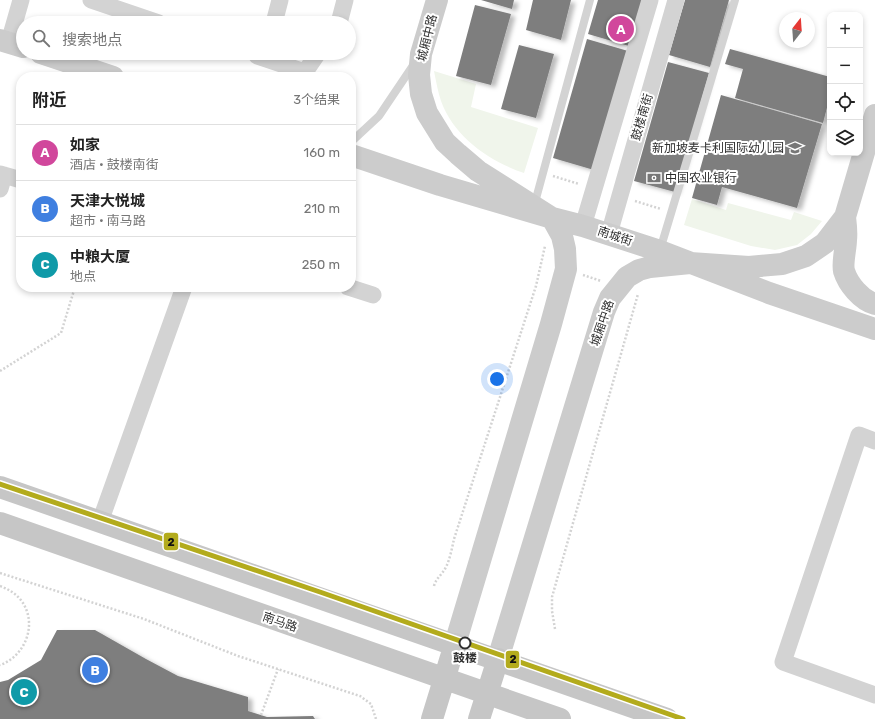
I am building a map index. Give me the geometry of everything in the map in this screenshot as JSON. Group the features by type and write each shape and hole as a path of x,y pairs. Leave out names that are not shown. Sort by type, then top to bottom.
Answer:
{"main road":[{"name":"城厢中路","path":"437,0 421,54 419,75 421,94 428,113 445,142 478,171 543,212 562,236 565,249 566,268 551,324 455,644"},
{"path":"61,60 98,72"},
{"path":"875,115 845,218 846,238 844,270 850,284 859,294 871,303 875,304"},
{"name":"南城街","path":"356,158 440,185 543,212 608,234 655,259 690,263 875,329"},
{"path":"690,263 750,267 782,264 806,256 825,243 845,218"},
{"name":"城厢中路","path":"498,659 604,312 610,298 627,277 655,259"},
{"path":"0,487 668,719"},
{"name":"南马路","path":"0,523 560,719"},
{"path":"432,719 455,644"},
{"path":"479,719 498,659"}],"street":[{"path":"17,16 21,0"},
{"path":"91,0 138,16"},
{"path":"276,16 280,0"},
{"path":"341,16 346,0"},
{"path":"583,226 650,0"},
{"name":"鼓楼南街","path":"608,234 676,0"},
{"path":"11,43 16,22"},
{"path":"271,60 305,72 313,60"},
{"path":"1,179 16,180"},
{"path":"356,289 374,295"},
{"path":"100,522 182,292"},
{"path":"875,441 859,435 783,662 875,695"}],"lane":[{"path":"543,212 590,0"},
{"path":"655,259 734,0"},
{"path":"356,137 379,116 421,54"}],"path":[{"path":"434,586 436,579 442,574 447,566 454,540 536,286 541,261 543,212"},
{"path":"555,629 552,611 552,597 638,294 642,283 655,259"},
{"path":"541,261 566,268 638,294"},
{"path":"0,371 61,333 73,292"},
{"path":"0,574 144,619 238,656 360,696 371,704 376,719"},
{"path":"0,586 10,590 21,600 27,613 29,627 26,642 18,654 7,663 0,665"},
{"path":"261,715 278,669"}],"shaded area":[{"path":"434,71 476,84 471,107 538,128 524,173 498,162 474,146 455,126 441,101"},
{"path":"692,199 726,210 728,203 791,220 794,212 822,221 811,234 797,245 775,250 751,246 684,225"}],"building":[{"path":"481,0 514,0 512,9"},
{"path":"533,0 571,0 561,40 526,30"},
{"path":"598,0 642,0 629,46 588,34"},
{"path":"685,0 729,0 710,67 669,55"},
{"path":"475,5 511,14 491,85 456,76"},
{"path":"587,39 628,51 594,170 553,158"},
{"path":"519,45 554,54 536,118 501,109"},
{"path":"730,49 827,76 827,108 823,123 735,98 743,69 725,64"},
{"path":"668,62 709,73 675,192 634,181"},
{"path":"721,95 822,124 797,208 722,187 717,205 692,198"},
{"path":"57,630 95,630 178,676 248,697 248,711 267,717 313,716 315,719 0,719 0,682 8,680 41,660"}],"transit line":[{"name":"2","path":"0,484 320,592 683,719"}],"place":[{"name":"如家","path":"621,29"},
{"name":"新加坡麦卡利国际幼儿园","path":"795,148"},
{"name":"中国农业银行","path":"654,178"},
{"name":"鼓楼","path":"465,643"},
{"name":"天津大悦城","path":"95,670"},
{"name":"中粮大厦","path":"24,692"}]}
